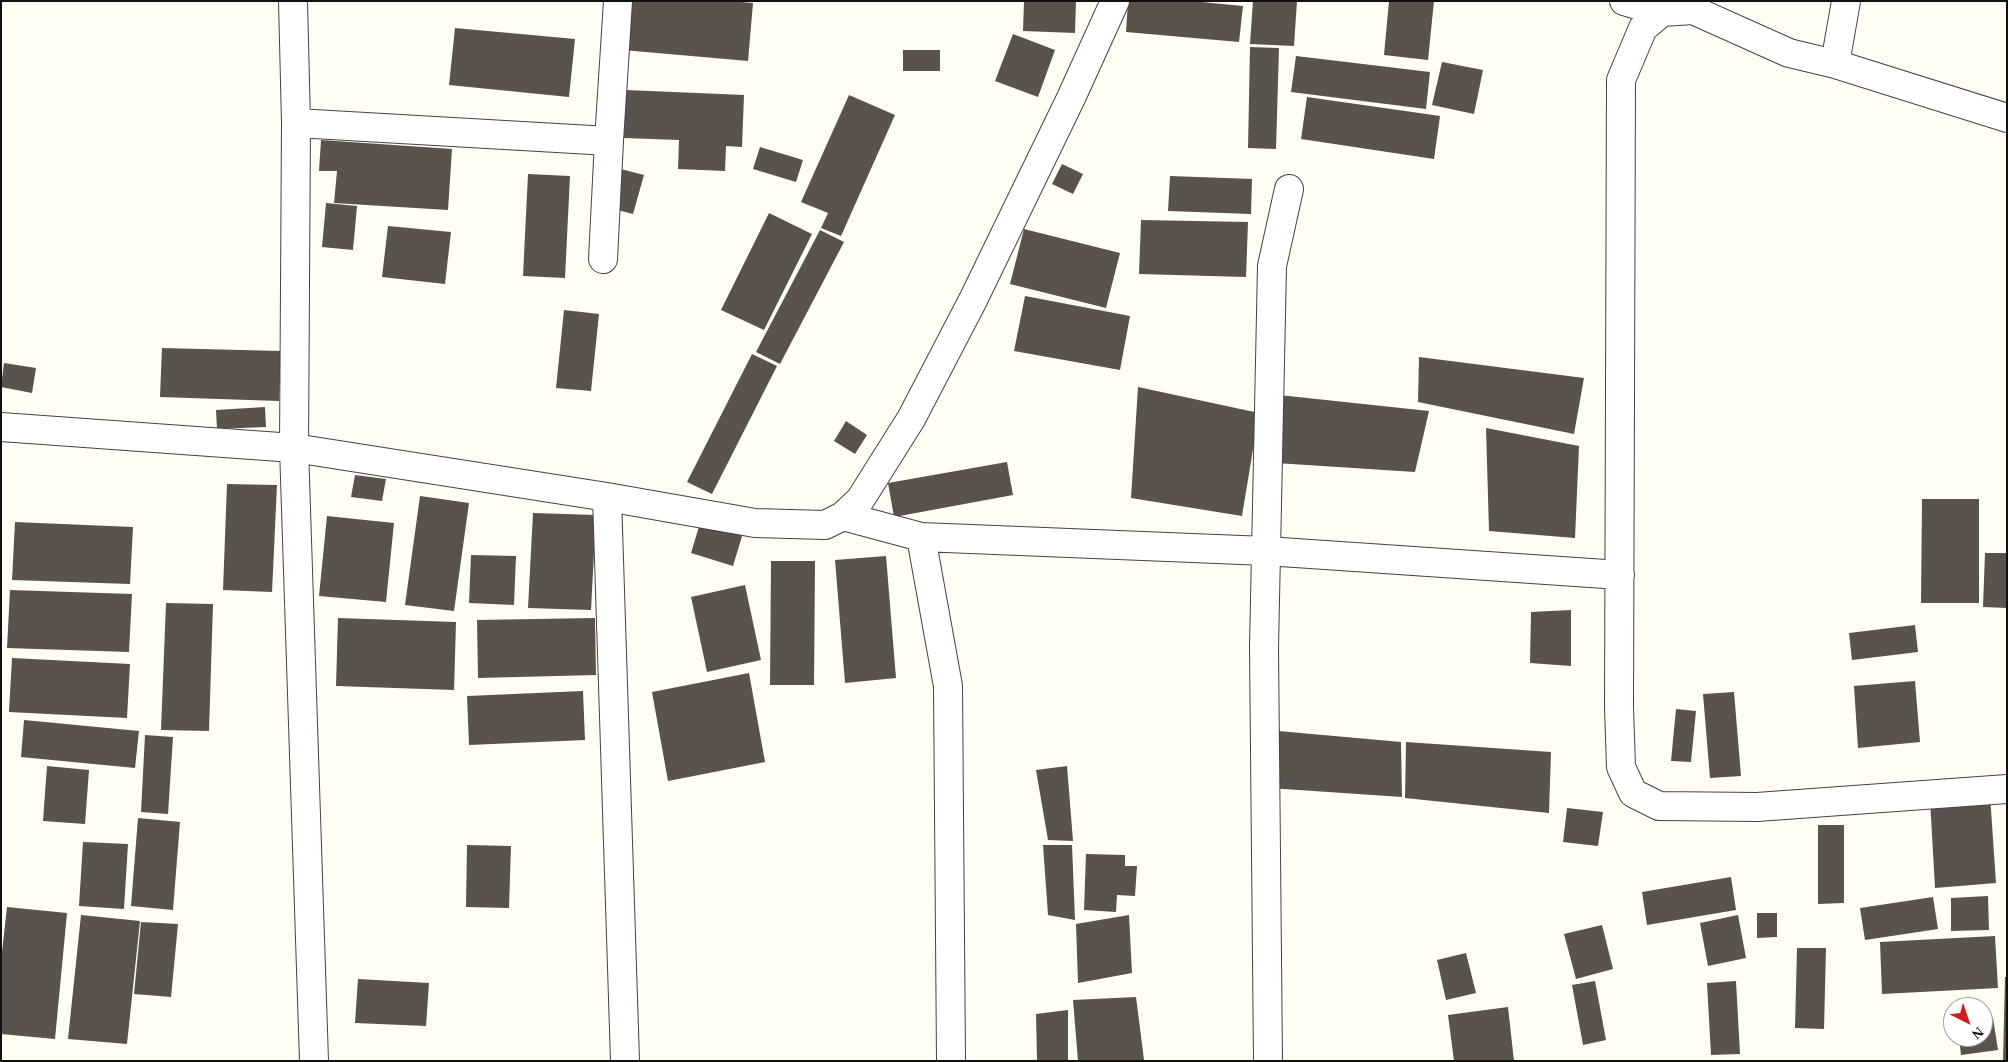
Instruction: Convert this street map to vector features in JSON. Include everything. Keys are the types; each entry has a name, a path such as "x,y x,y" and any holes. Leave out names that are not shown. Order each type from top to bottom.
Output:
{"street":[{"path":"293,1 296,124 294,448 314,1061"},
{"path":"603,259 608,141 618,1"},
{"path":"1,426 294,448 608,497 755,523 826,524 843,516 860,500 911,419 973,300 1071,98 1115,1"},
{"path":"1624,1 1662,12 1694,10 1789,53 1836,64 2007,118"},
{"path":"1836,64 1846,1"},
{"path":"1662,12 1643,28 1621,80 1619,707 1621,767 1633,793 1659,806 1757,807 2007,789"},
{"path":"296,124 608,141"},
{"path":"1268,1061 1264,782 1266,552 1272,266 1289,189"},
{"path":"608,497 625,1061"},
{"path":"843,516 921,537 1266,552 1620,575"},
{"path":"921,537 948,686 951,1061"}],"building":[{"path":"628,1 730,1 753,3 748,61 623,50"},
{"path":"1024,1 1076,1 1075,33 1023,31"},
{"path":"1128,1 1191,1 1243,6 1239,42 1126,32"},
{"path":"1253,1 1297,1 1294,46 1250,44"},
{"path":"1389,1 1434,1 1428,60 1384,55"},
{"path":"455,28 575,39 569,97 449,85"},
{"path":"1013,34 1055,50 1038,97 995,81"},
{"path":"1250,47 1279,48 1276,149 1248,148"},
{"path":"903,50 940,50 940,71 903,71"},
{"path":"1296,56 1430,72 1426,109 1291,92"},
{"path":"1442,62 1483,70 1474,114 1432,105"},
{"path":"626,90 744,95 742,147 726,146 725,171 678,169 679,140 624,138"},
{"path":"849,95 895,115 841,236 821,228 828,213 801,202"},
{"path":"1307,97 1440,116 1434,159 1301,139"},
{"path":"321,140 452,149 448,210 334,203 337,171 319,171"},
{"path":"760,147 803,160 796,182 753,169"},
{"path":"1062,164 1083,174 1073,194 1052,184"},
{"path":"617,168 644,175 633,214 606,207"},
{"path":"528,174 570,176 565,278 523,276"},
{"path":"1170,176 1252,179 1251,214 1168,211"},
{"path":"326,203 357,206 353,250 322,247"},
{"path":"769,213 812,234 764,330 721,310"},
{"path":"1141,220 1248,222 1246,277 1139,274"},
{"path":"388,226 451,232 445,284 382,277"},
{"path":"1024,229 1120,253 1106,308 1010,284"},
{"path":"820,230 844,242 780,364 756,352"},
{"path":"1025,296 1130,316 1120,370 1014,351"},
{"path":"564,310 599,314 591,391 556,388"},
{"path":"162,348 281,351 279,401 160,397"},
{"path":"752,354 777,366 712,494 687,482"},
{"path":"1419,357 1584,378 1574,434 1418,402"},
{"path":"4,363 36,368 32,393 1,387"},
{"path":"1138,387 1259,413 1242,516 1131,498"},
{"path":"1279,395 1429,411 1415,472 1276,463"},
{"path":"265,407 266,427 217,429 216,410"},
{"path":"846,421 867,435 855,454 834,441"},
{"path":"1486,428 1579,446 1575,538 1489,531"},
{"path":"1007,462 1013,495 894,517 888,483"},
{"path":"355,475 386,479 382,501 351,497"},
{"path":"227,484 277,485 272,592 223,590"},
{"path":"420,496 469,503 454,611 405,605"},
{"path":"1922,499 1979,499 1979,603 1921,603"},
{"path":"533,513 596,515 591,610 528,608"},
{"path":"327,516 394,523 386,602 319,596"},
{"path":"701,520 743,533 733,566 691,553"},
{"path":"15,522 133,527 130,584 12,580"},
{"path":"1985,553 2007,553 2007,608 1983,607"},
{"path":"471,555 516,556 514,605 469,603"},
{"path":"886,556 896,678 845,683 835,560"},
{"path":"771,561 815,561 814,685 770,685"},
{"path":"745,585 761,660 707,672 691,597"},
{"path":"10,590 132,594 129,652 7,648"},
{"path":"166,603 213,604 209,731 161,730"},
{"path":"1571,610 1571,666 1530,663 1531,612"},
{"path":"338,618 456,622 454,690 336,686"},
{"path":"595,618 596,675 478,678 477,620"},
{"path":"1915,625 1918,652 1852,660 1849,633"},
{"path":"12,658 130,664 127,718 9,712"},
{"path":"749,673 765,762 668,781 652,692"},
{"path":"1915,681 1920,742 1858,748 1854,686"},
{"path":"583,691 585,740 469,745 467,696"},
{"path":"1734,692 1741,776 1710,778 1703,694"},
{"path":"1676,709 1696,711 1691,762 1671,761"},
{"path":"24,720 139,731 135,768 21,757"},
{"path":"1267,730 1401,742 1402,797 1269,788"},
{"path":"145,735 173,737 168,814 141,812"},
{"path":"1406,742 1551,752 1549,813 1405,798"},
{"path":"47,766 89,770 85,824 43,821"},
{"path":"1067,766 1073,841 1048,840 1036,770"},
{"path":"1990,795 1996,883 1935,888 1930,799"},
{"path":"1567,808 1603,812 1598,846 1563,842"},
{"path":"138,818 180,822 173,910 131,906"},
{"path":"1818,825 1844,825 1844,903 1818,904"},
{"path":"83,842 128,844 124,909 79,906"},
{"path":"467,845 511,846 509,908 466,907"},
{"path":"1043,845 1072,845 1075,920 1048,915"},
{"path":"1086,854 1125,855 1125,866 1137,866 1135,896 1117,895 1116,912 1084,910"},
{"path":"1731,877 1736,910 1647,925 1642,892"},
{"path":"1988,896 1989,930 1951,931 1951,898"},
{"path":"1933,897 1938,929 1865,940 1860,908"},
{"path":"7,907 67,913 55,1039 1,1034 1,961"},
{"path":"1757,913 1777,913 1777,937 1757,938"},
{"path":"81,915 140,921 127,1044 68,1039"},
{"path":"1129,915 1132,973 1078,983 1076,924"},
{"path":"1738,915 1746,958 1708,966 1700,923"},
{"path":"141,922 178,924 171,997 134,994"},
{"path":"1602,925 1613,969 1576,979 1564,934"},
{"path":"1995,936 1998,988 1882,994 1880,942"},
{"path":"1797,948 1826,948 1824,1029 1795,1028"},
{"path":"1466,953 1476,993 1446,1000 1437,960"},
{"path":"2005,977 2007,977 2007,1061 2003,1061"},
{"path":"358,979 429,983 426,1026 355,1023"},
{"path":"1595,981 1606,1040 1583,1045 1572,985"},
{"path":"1736,981 1740,1054 1711,1055 1707,983"},
{"path":"1136,997 1144,1060 1078,1061 1073,1000"},
{"path":"1508,1007 1514,1061 1454,1061 1448,1015"},
{"path":"1068,1010 1068,1061 1037,1061 1036,1014"},
{"path":"1993,1018 1998,1050 1961,1055 1960,1047 1993,1047"}]}
